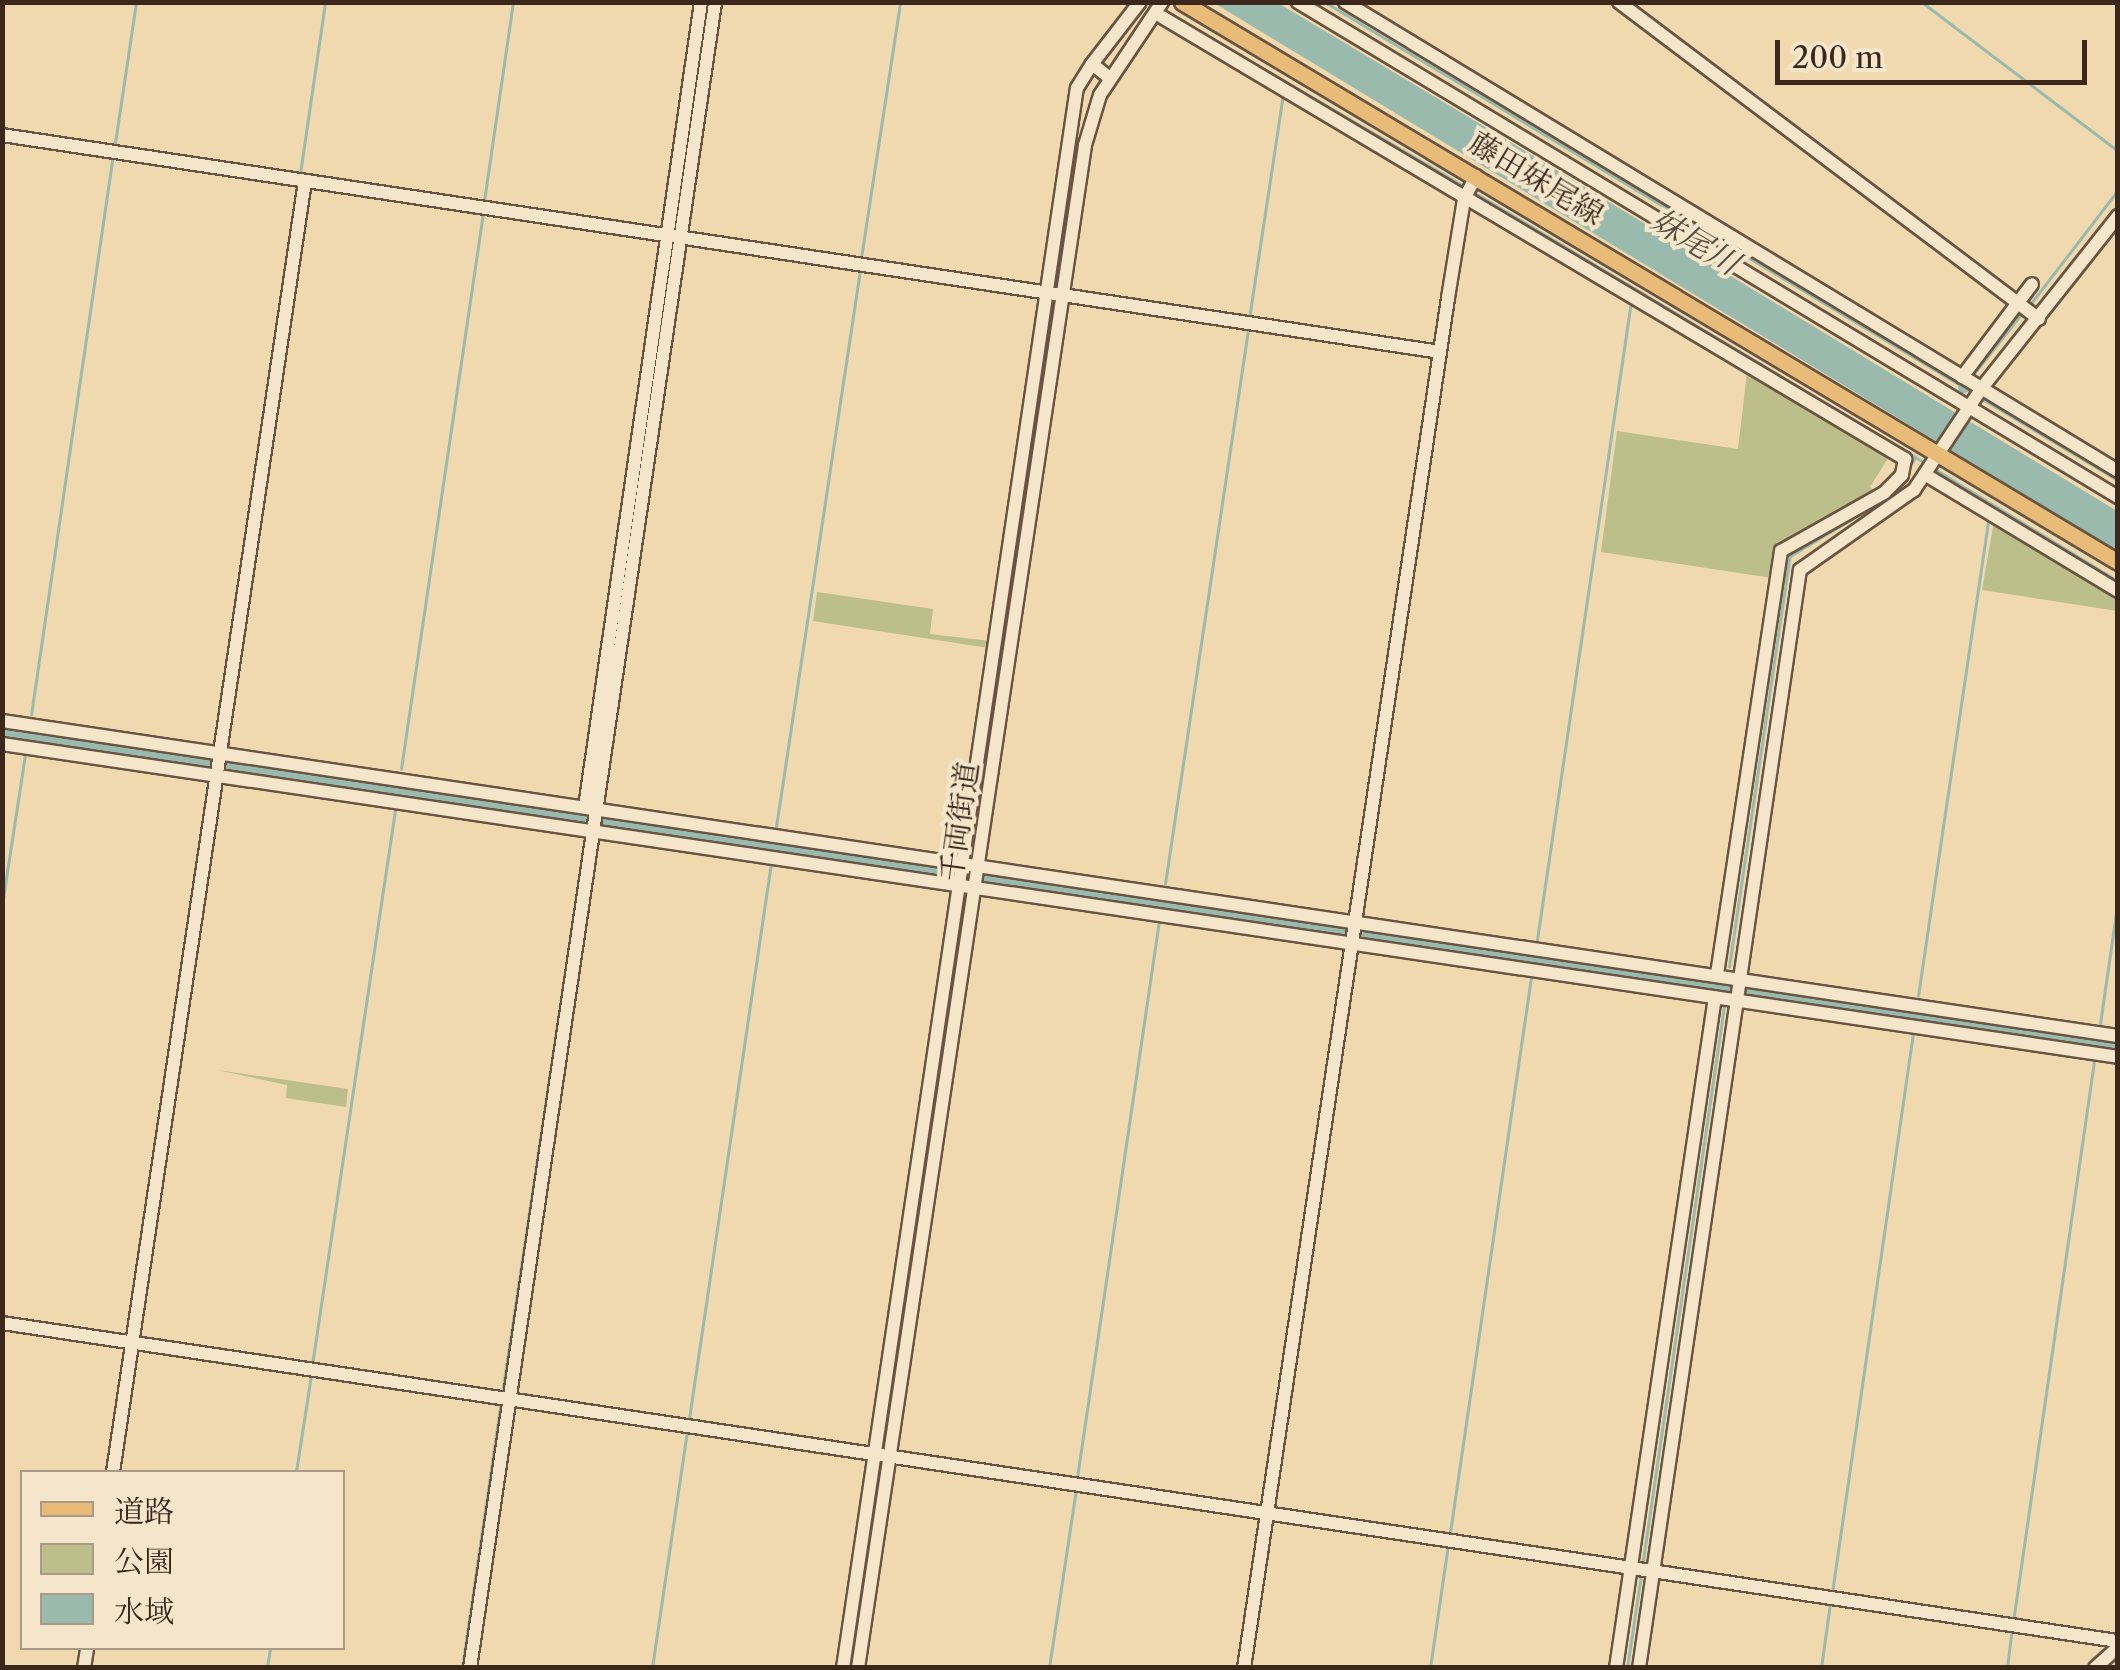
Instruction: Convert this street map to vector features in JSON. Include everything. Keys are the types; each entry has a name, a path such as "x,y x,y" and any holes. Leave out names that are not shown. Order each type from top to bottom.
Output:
{"main road":[{"name":"藤田妹尾線","path":"1182,2 1469,187 1934,463 2118,562"}],"street":[{"path":"470,1668 504,1398 592,821 674,233 701,2"},
{"path":"674,233 716,2"},
{"path":"1298,2 1415,58 1962,377 1975,399 2118,471"},
{"path":"1344,2 1415,58 1975,399 2118,497"},
{"path":"1619,2 2024,310"},
{"path":"843,1668 881,1453 962,860 1054,291 1076,88 1099,69 1142,6"},
{"path":"1162,10 1469,187 1633,298 1905,460 1896,482 1872,509 1780,551 1770,690 1731,993 1642,1568 1616,1668"},
{"name":"千両街道","path":"858,1668 881,1453 980,864 1054,291 1099,69 1162,10"},
{"path":"2,135 674,233 1440,352"},
{"path":"113,1470 128,1341 305,180"},
{"path":"1244,1668 1440,352 1469,187"},
{"path":"1962,377 2118,216"},
{"path":"1639,1668 1642,1568 1731,993 1718,975 1770,690 1800,570 1810,558 1934,463 2024,310 2032,284"},
{"path":"1934,463 1990,514 2118,591"},
{"path":"2,721 34,738 216,769 769,847 959,884 1166,904 1731,993 2107,1040"},
{"path":"2,744 34,738 216,769 769,847 962,860 1166,904 1541,964 1718,975"},
{"path":"1731,993 1921,1018 2118,1057"},
{"path":"2,1323 1642,1568 2118,1644"},
{"path":"2094,1668 2118,1644"}],"green space":[{"path":"1747,372 1892,452 1870,487 1878,493 1780,547 1772,578 1601,552 1617,431 1738,449"},
{"path":"1994,521 2117,595 2117,611 1982,590"},
{"path":"817,592 933,609 930,634 990,641 989,648 813,621"},
{"path":"217,1070 348,1089 346,1107 286,1098 287,1085"}],"water":[{"name":"妹尾川","path":"1214,3 1278,3 1535,157 2117,511 2117,551"}],"waterway":[{"path":"115,143 136,2"},
{"path":"300,174 325,2"},
{"path":"484,201 513,2"},
{"path":"861,258 900,2"},
{"path":"1109,53 1147,2"},
{"path":"1325,2 1970,391"},
{"path":"1922,2 2118,151"},
{"path":"1162,9 1465,187"},
{"path":"1249,319 1283,95"},
{"path":"31,715 112,161"},
{"path":"2029,306 2118,190"},
{"path":"1472,191 1924,462"},
{"path":"401,769 483,213"},
{"path":"776,827 860,270"},
{"path":"1537,940 1631,301"},
{"path":"1972,376 2023,312"},
{"path":"1165,884 1248,330"},
{"path":"1981,398 2118,480"},
{"path":"1893,492 1915,458"},
{"path":"1935,469 2118,581"},
{"path":"1729,967 1790,556 1870,508"},
{"path":"1918,996 1989,516"},
{"path":"2,735 944,872"},
{"path":"2,905 25,754"},
{"path":"312,1365 395,810"},
{"path":"502,1394 585,838"},
{"path":"689,1419 771,863"},
{"path":"992,879 2118,1049"},
{"path":"2100,1024 2118,899"},
{"path":"1077,1478 1159,921"},
{"path":"1450,1533 1531,977"},
{"path":"1642,1567 1724,1006"},
{"path":"1832,1593 1913,1033"},
{"path":"2013,1622 2094,1061"},
{"path":"296,1470 311,1375"},
{"path":"462,1668 501,1402"},
{"path":"652,1668 687,1430"},
{"path":"1049,1668 1076,1489"},
{"path":"1430,1668 1448,1545"},
{"path":"1627,1668 1641,1575"},
{"path":"1821,1668 1830,1603"},
{"path":"2007,1668 2012,1630"},
{"path":"267,1668 270,1650"}]}
